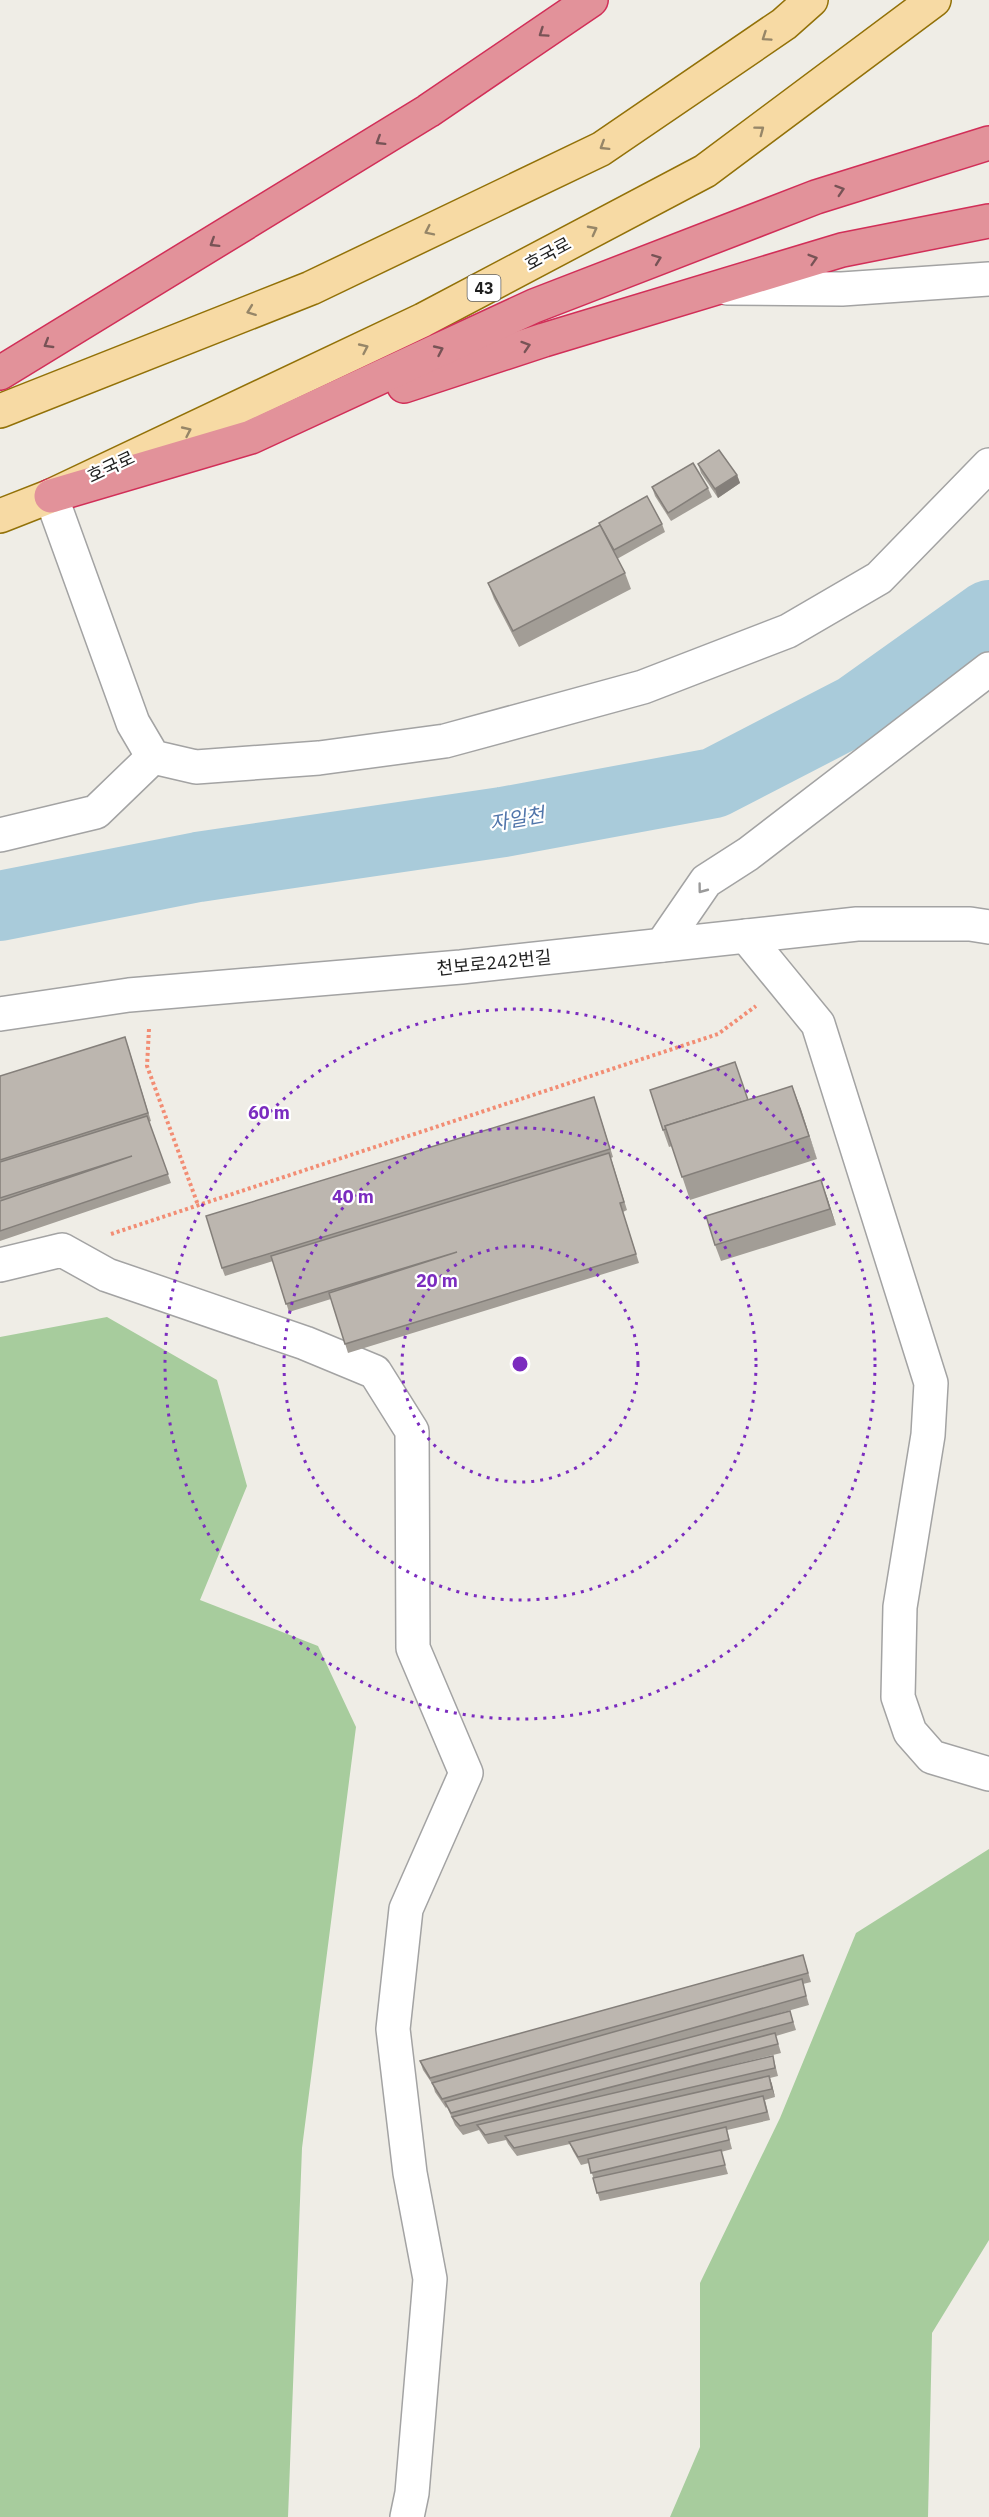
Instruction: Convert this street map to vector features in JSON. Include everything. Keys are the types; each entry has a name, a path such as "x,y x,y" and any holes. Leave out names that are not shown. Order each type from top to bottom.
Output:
{"highway":[{"path":"0,373 428,111 591,0"},
{"path":"251,437 534,306 816,197 989,143"},
{"path":"51,496 251,437 544,340 842,250 989,221"}],"main road":[{"path":"0,411 311,288 601,149 784,24 811,0"},
{"name":"호국로","path":"0,516 51,496 423,320 705,171 933,0"}],"street":[{"path":"714,288 842,289 989,279"},
{"path":"51,496 133,723 153,757 196,767 319,758 434,742 643,687 788,631 879,578 989,465"},
{"path":"662,945 706,881 748,854 989,669"},
{"path":"0,835 96,812 153,757"},
{"name":"천보로242번길","path":"0,1014 151,993 461,966 872,923 970,924 989,927"},
{"path":"746,936 818,1024 931,1383 925,1457 900,1607 898,1697 910,1732 932,1757 989,1774"},
{"path":"0,1265 62,1250 107,1275 305,1343 375,1372 412,1431 413,1648 466,1773 406,1909 393,2029 410,2173 430,2279 412,2493 407,2517"}],"path":[{"path":"62,1250 718,1034 786,985"},
{"path":"151,993 147,1066 198,1205"}],"green space":[{"path":"107,1317 217,1380 247,1486 200,1600 318,1646 356,1727 302,2148 288,2517 0,2517 0,1337"},
{"path":"989,1849 989,2240 932,2333 928,2517 670,2517 700,2447 700,2283 780,2118 856,1933"}],"building":[{"path":"719,450 737,475 715,489 698,464"},
{"path":"693,463 708,488 668,513 652,487"},
{"path":"647,496 662,524 614,550 599,523"},
{"path":"600,525 625,573 513,631 488,583"},
{"path":"125,1037 148,1113 0,1160 0,1076"},
{"path":"735,1062 748,1100 665,1126 666,1129 663,1130 650,1090"},
{"path":"792,1086 809,1136 682,1177 665,1126"},
{"path":"594,1097 610,1149 222,1268 206,1216"},
{"path":"147,1116 168,1174 0,1231 0,1201 132,1156 0,1198 0,1162"},
{"path":"609,1153 624,1202 620,1203 636,1254 345,1344 329,1293 457,1252 286,1304 271,1256"},
{"path":"821,1180 830,1209 715,1245 706,1216"},
{"path":"803,1955 808,1973 430,2078 420,2061"},
{"path":"802,1979 806,1996 442,2099 432,2083"},
{"path":"790,2011 793,2022 451,2113 445,2102"},
{"path":"775,2033 778,2044 460,2126 452,2117"},
{"path":"773,2056 775,2068 485,2135 477,2125"},
{"path":"769,2076 772,2089 514,2148 505,2136"},
{"path":"763,2096 767,2112 578,2157 569,2142"},
{"path":"726,2127 729,2140 591,2173 588,2159"},
{"path":"721,2150 725,2165 597,2193 593,2178"}],"waterway":[{"name":"자일천","path":"0,906 198,867 503,822 714,783 857,709 989,615"}]}
